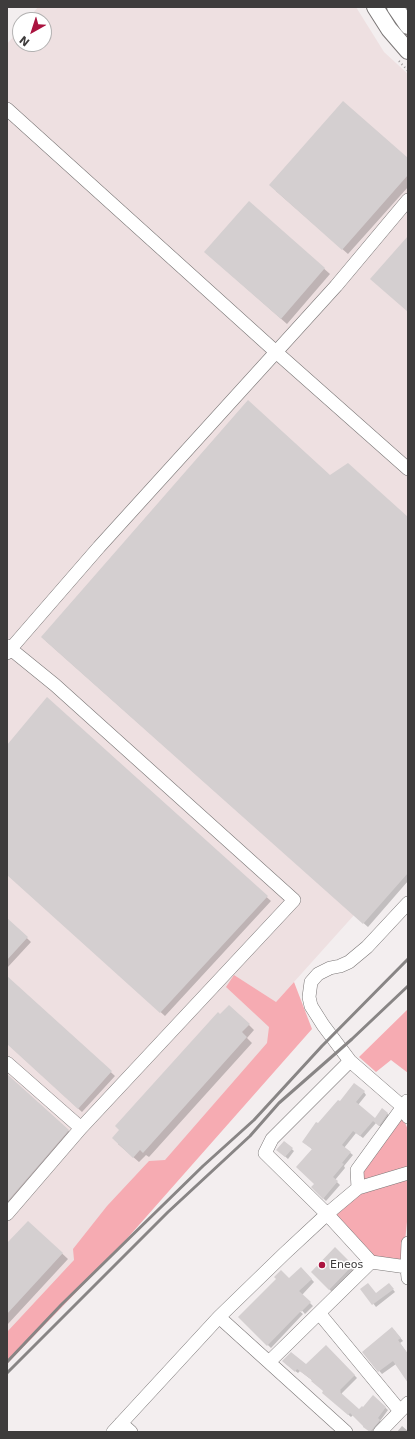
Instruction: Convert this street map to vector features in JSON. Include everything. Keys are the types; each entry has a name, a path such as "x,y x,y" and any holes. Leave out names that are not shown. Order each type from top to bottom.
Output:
{"main road":[{"path":"375,7 389,29 408,51"},
{"path":"394,7 408,26"}],"street":[{"path":"7,109 276,352 408,468"},
{"path":"7,1214 81,1128 294,900 55,685 8,650 99,547 336,286 408,200"},
{"path":"358,1188 357,1170 406,1108 350,1061 323,1025 311,1006 309,997 311,982 318,974 330,968 349,962 367,947 408,903"},
{"path":"350,1061 272,1139 265,1153 327,1214 371,1262 407,1272 408,1243"},
{"path":"7,1063 81,1128"},
{"path":"122,1429 219,1317 327,1214 358,1188 408,1173"},
{"path":"270,1361 371,1262"},
{"path":"319,1313 404,1407 380,1432"},
{"path":"219,1317 270,1361 346,1432"}],"shaded area":[{"path":"38,7 356,7 384,52 408,74 408,855 276,1002 304,1035 7,1339 7,44 12,38 12,52 52,52 52,12 34,12"},
{"path":"234,975 276,1002 294,982 312,1029 116,1251 7,1364 7,1332 74,1260 73,1249 107,1206 149,1161 165,1160 267,1043 269,1027 226,987"},
{"path":"408,1009 408,1073 391,1060 376,1072 359,1057"},
{"path":"402,1115 408,1130 408,1212 403,1261 374,1257 332,1214"}],"building":[{"path":"343,101 408,158 408,175 342,250 269,185"},
{"path":"249,201 325,268 281,319 204,252"},
{"path":"408,236 408,312 370,279"},
{"path":"248,400 330,475 348,463 408,517 408,873 363,924 41,637"},
{"path":"47,697 268,896 160,1013 7,875 7,745"},
{"path":"7,918 28,937 7,960"},
{"path":"7,976 112,1071 78,1109 7,1044"},
{"path":"229,1005 250,1024 242,1032 247,1037 143,1153 140,1150 133,1158 112,1138 119,1130 115,1126 218,1012 220,1014"},
{"path":"7,1074 69,1130 7,1202"},
{"path":"354,1083 365,1091 356,1102 375,1118 382,1108 388,1113 379,1126 373,1121 360,1136 353,1131 342,1145 351,1152 342,1163 344,1164 333,1177 338,1181 323,1199 311,1187 314,1184 296,1167 312,1149 302,1142 316,1122 318,1123 338,1100 340,1101"},
{"path":"284,1141 293,1148 285,1157 276,1150"},
{"path":"28,1221 63,1253 7,1314 7,1243"},
{"path":"335,1247 353,1265 329,1290 311,1272"},
{"path":"301,1267 312,1279 299,1291 311,1302 267,1346 238,1317 276,1279 274,1277 281,1270 289,1278"},
{"path":"368,1283 376,1293 389,1283 394,1289 372,1305 360,1289"},
{"path":"392,1327 401,1338 398,1340 408,1354 408,1383 393,1361 378,1372 362,1352"},
{"path":"326,1345 355,1375 340,1390 340,1392 359,1409 362,1406 363,1407 373,1395 386,1407 378,1418 380,1420 370,1432 350,1413 348,1415 322,1393 323,1391 311,1381 312,1380 297,1369 295,1372 282,1361 291,1352 306,1364"}],"railway":[{"path":"7,1362 61,1305 160,1208 203,1166 254,1120 322,1046 408,959"},
{"path":"7,1373 168,1212 250,1136 279,1103 352,1039 408,986"}],"place":[{"name":"Eneos","path":"322,1265"}]}
